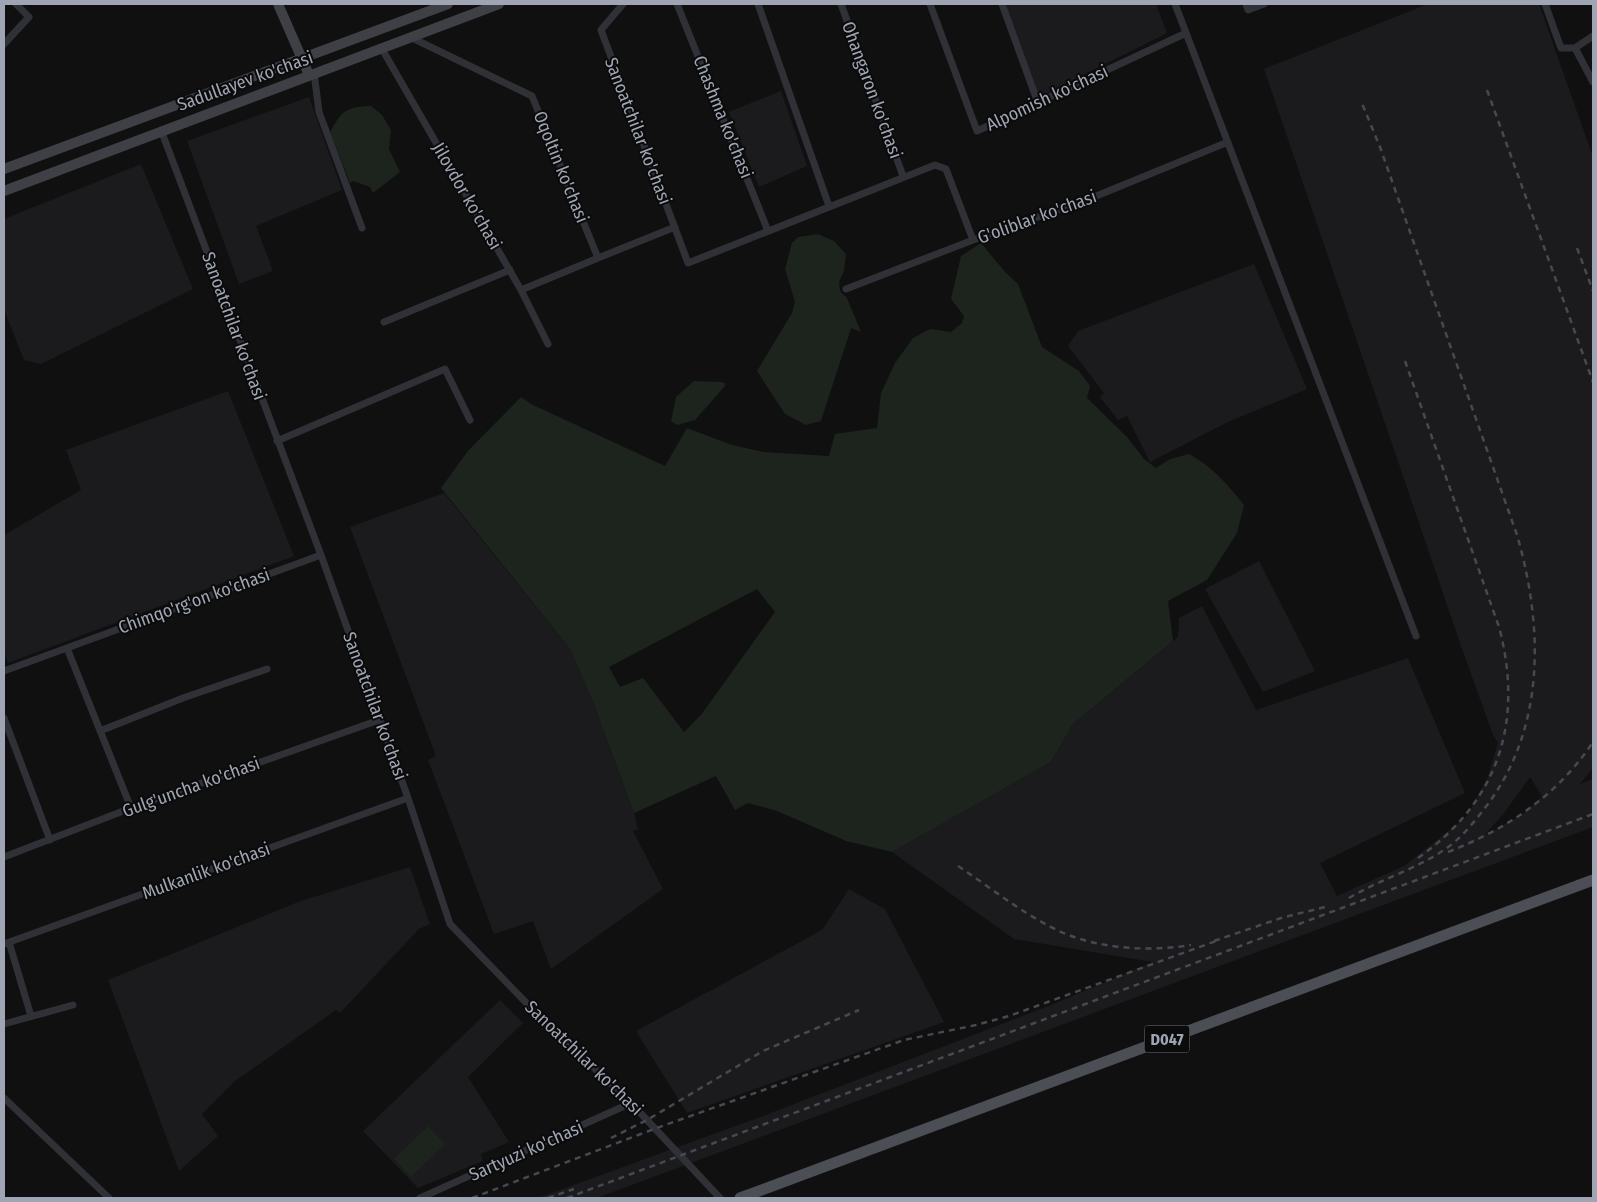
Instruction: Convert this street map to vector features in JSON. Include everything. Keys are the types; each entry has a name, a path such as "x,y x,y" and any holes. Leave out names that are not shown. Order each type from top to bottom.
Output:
{"main road":[{"path":"278,4 301,58 311,74"},
{"name":"Sadullayev ko'chasi","path":"4,169 448,4"},
{"name":"Sadullayev ko'chasi","path":"4,191 161,130 499,4"},
{"name":"D047","path":"740,1198 1593,880"}],"street":[{"path":"4,44 29,17 16,4"},
{"name":"Sanoatchilar ko'chasi","path":"623,4 601,30 688,263 768,231"},
{"name":"Chashma ko'chasi","path":"677,4 768,231"},
{"path":"758,4 829,206"},
{"name":"Ohangaron ko'chasi","path":"841,4 903,176"},
{"name":"Alpomish ko'chasi","path":"930,4 977,131 1186,33"},
{"path":"1002,4 1038,103"},
{"path":"1175,4 1416,636"},
{"path":"1246,4 1248,10 1264,4"},
{"path":"1545,4 1561,48 1575,48 1593,36"},
{"name":"Oqoltin ko'chasi","path":"410,37 532,96 598,258"},
{"path":"1575,48 1593,82"},
{"name":"Jilovdor ko'chasi","path":"382,49 510,270 548,344"},
{"path":"311,74 319,112 362,228"},
{"name":"Sanoatchilar ko'chasi","path":"161,130 321,555 408,798 450,924 541,1018 631,1103 720,1198"},
{"name":"G'oliblar ko'chasi","path":"846,289 972,240 1089,199 1228,142"},
{"path":"768,231 936,164 946,169 972,240"},
{"path":"521,290 674,227"},
{"path":"384,322 510,270"},
{"path":"277,441 445,369 470,420"},
{"name":"Chimqo'rg'on ko'chasi","path":"4,671 321,555"},
{"path":"67,648 131,808"},
{"path":"100,731 183,698 267,669"},
{"path":"4,718 50,840"},
{"name":"Gulg'uncha ko'chasi","path":"4,857 131,808 379,720"},
{"name":"Mulkanlik ko'chasi","path":"7,943 408,798"},
{"path":"7,943 31,1016"},
{"path":"4,1024 73,1005"},
{"path":"4,1098 109,1198"},
{"name":"Sartyuzi ko'chasi","path":"420,1198 631,1103"}],"shaded area":[{"path":"1005,4 1156,4 1167,33 1039,97"},
{"path":"1428,4 1539,4 1593,157 1593,768 1580,784 1593,779 1593,827 597,1198 538,1198 763,1116 1051,1005 1153,962 1014,939 892,852 1051,762 1073,724 1178,637 1179,618 1202,606 1256,710 1408,658 1465,793 1320,863 1337,896 1404,866 1466,817 1487,779 1498,743 1493,735 1461,646 1264,69","holes":["1530,777 1542,796 1523,814 1485,835 1505,812"]},
{"path":"781,91 807,166 759,187 729,112"},
{"path":"309,97 342,190 256,226 273,271 239,284 187,141"},
{"path":"371,106 382,115 391,130 389,149 400,172 373,193 370,187 353,181 350,183 330,132 345,111"},
{"path":"141,164 193,289 41,364 24,360 4,310 4,219"},
{"path":"818,234 834,241 846,254 844,271 839,282 840,291 847,298 861,332 851,328 821,421 806,425 785,414 757,371 792,313 795,302 785,269 792,243 798,237"},
{"path":"981,243 1006,273 1018,284 1042,347 1079,371 1090,386 1087,398 1127,437 1144,459 1156,468 1170,459 1189,454 1205,464 1232,490 1244,505 1237,533 1207,580 1168,601 1173,641 1073,724 1051,762 892,852 846,841 777,811 748,803 735,810 716,776 634,813 593,702 570,649 441,488 467,452 521,397 531,404 665,466 687,428 732,445 764,452 829,456 835,434 877,428 881,393 895,363 913,338 930,329 951,332 962,323 964,316 951,299 961,256","holes":["757,589 775,612 701,715 684,732 643,678 620,687 609,667"]},
{"path":"1254,264 1307,389 1228,422 1150,462 1127,416 1118,420 1100,397 1104,393 1068,346 1078,331"},
{"path":"694,381 721,382 725,383 725,386 695,420 677,425 671,421 676,397"},
{"path":"228,391 294,556 8,663 4,653 4,535 81,490 66,450"},
{"path":"444,493 570,649 593,702 634,813 638,829 633,831 663,889 551,969 533,921 494,934 428,760 436,756 350,527"},
{"path":"1259,561 1315,671 1263,692 1205,589"},
{"path":"410,867 430,924 419,929 340,1013 336,1010 235,1081 202,1114 218,1136 179,1171 108,980 298,902"},
{"path":"849,889 885,909 944,1022 687,1113 636,1031 822,930"},
{"path":"500,1000 523,1023 468,1077 509,1142 481,1154 483,1161 418,1188 363,1131"},
{"path":"428,1126 445,1144 411,1177 394,1159"}],"railway":[{"path":"1487,90 1593,382"},
{"path":"1349,898 1422,863 1444,850 1462,835 1488,804 1507,773 1521,741 1530,708 1534,674 1535,639 1526,569 1517,535 1380,147 1361,101"},
{"path":"1577,248 1593,291"},
{"path":"1405,361 1499,627 1506,662 1508,695 1506,726 1498,756 1486,785 1468,811 1446,836 1418,858"},
{"path":"1448,852 1490,833 1529,809 1563,779 1593,742"},
{"path":"567,1198 1593,814"},
{"path":"958,866 1033,917 1074,937 1090,942 1124,947 1158,948 1191,945"},
{"path":"1214,941 1281,918 1325,907"},
{"path":"472,1198 654,1129 904,1040 1009,1016 1219,940"},
{"path":"611,1138 647,1120 763,1051 859,1010"},
{"path":"548,1198 574,1189"}]}
